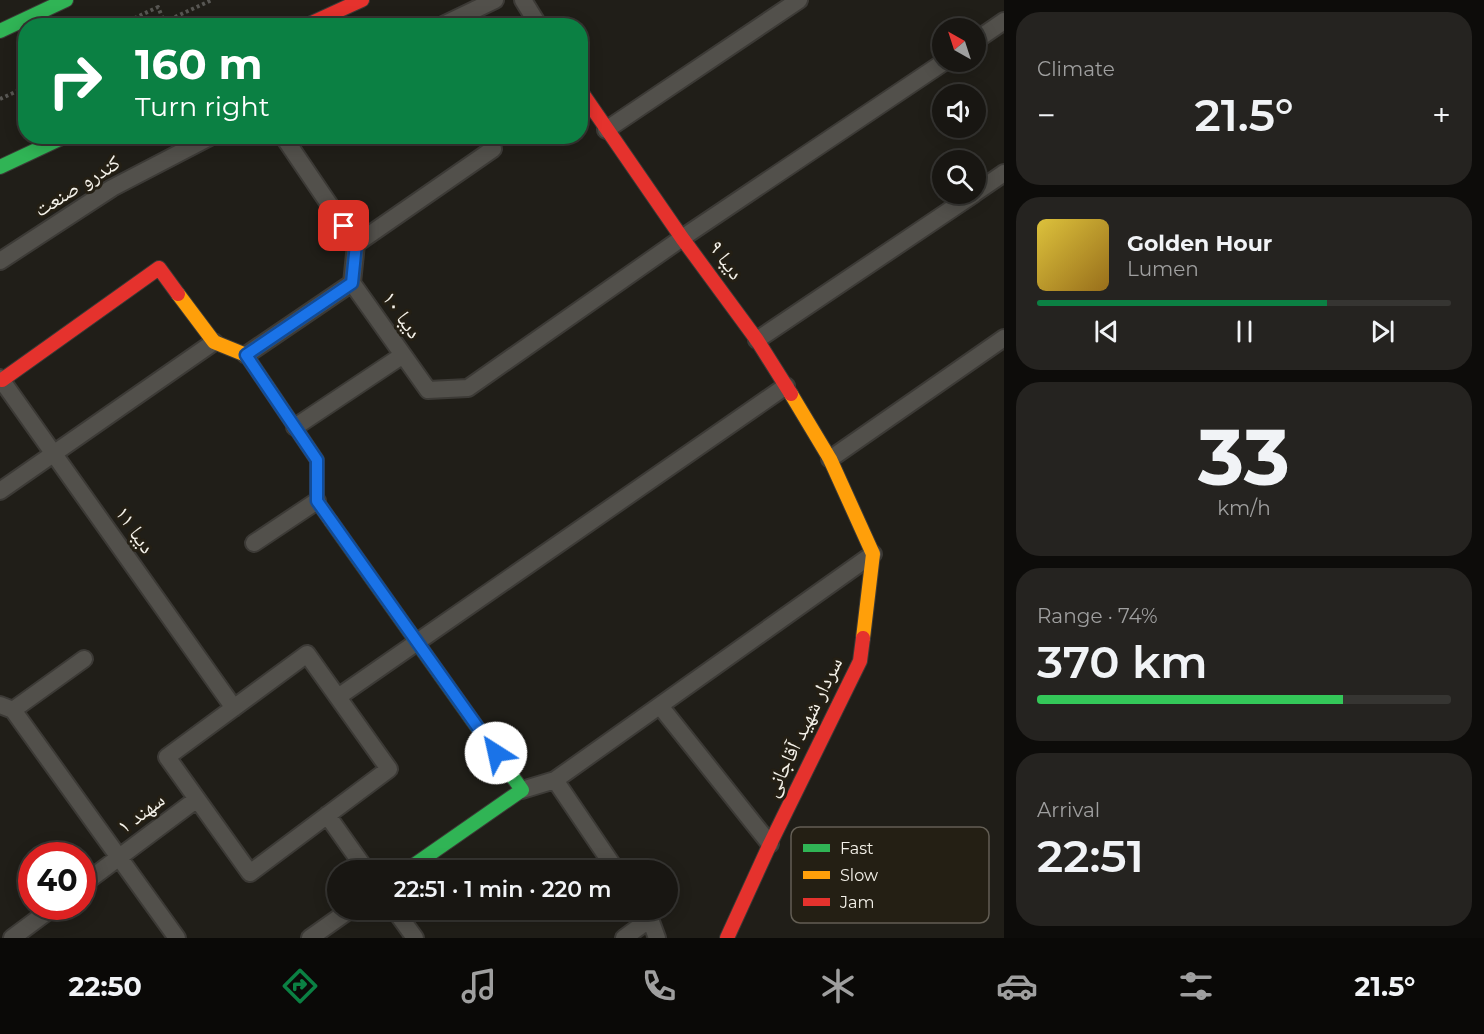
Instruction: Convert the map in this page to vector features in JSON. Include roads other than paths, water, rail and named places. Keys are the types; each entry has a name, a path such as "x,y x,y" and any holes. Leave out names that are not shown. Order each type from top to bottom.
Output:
{"street":[{"path":"28,18 66,0"},
{"path":"331,18 362,0"},
{"path":"458,18 495,0"},
{"path":"523,0 534,18"},
{"path":"606,130 799,0"},
{"path":"986,33 1004,21"},
{"path":"0,31 18,23"},
{"path":"682,238 932,70"},
{"name":"دیبا ۹","path":"588,102 682,238 757,340 830,459"},
{"path":"0,167 49,144"},
{"name":"کندرو صنعت","path":"0,261 112,188 197,144"},
{"path":"288,144 356,244 493,150"},
{"path":"986,185 1004,173"},
{"path":"757,340 958,204"},
{"name":"دیبا ۱۰","path":"356,244 352,283 428,390 468,388 682,238"},
{"path":"1,379 159,268 214,342 246,355 317,460 317,501 522,790"},
{"path":"246,355 352,283"},
{"path":"421,860 522,790 555,780 873,554 830,459 1004,338"},
{"path":"0,490 214,342"},
{"path":"295,427 403,355"},
{"name":"دیبا ۱۱","path":"1,379 234,708"},
{"path":"338,698 786,386"},
{"path":"254,543 317,501"},
{"name":"سردار شهید آقاجانی","path":"727,938 770,844 860,661 873,554"},
{"path":"307,654 338,698 389,769 250,873 167,758 307,654"},
{"path":"84,659 7,708 120,857 177,938"},
{"path":"660,706 770,844"},
{"path":"555,780 609,860"},
{"name":"سهند ۱","path":"96,875 197,799"},
{"path":"327,815 359,860"},
{"path":"12,938 36,920"},
{"path":"310,938 335,920"},
{"path":"402,920 415,938"},
{"path":"624,938 640,920"},
{"path":"649,920 657,938"}]}
